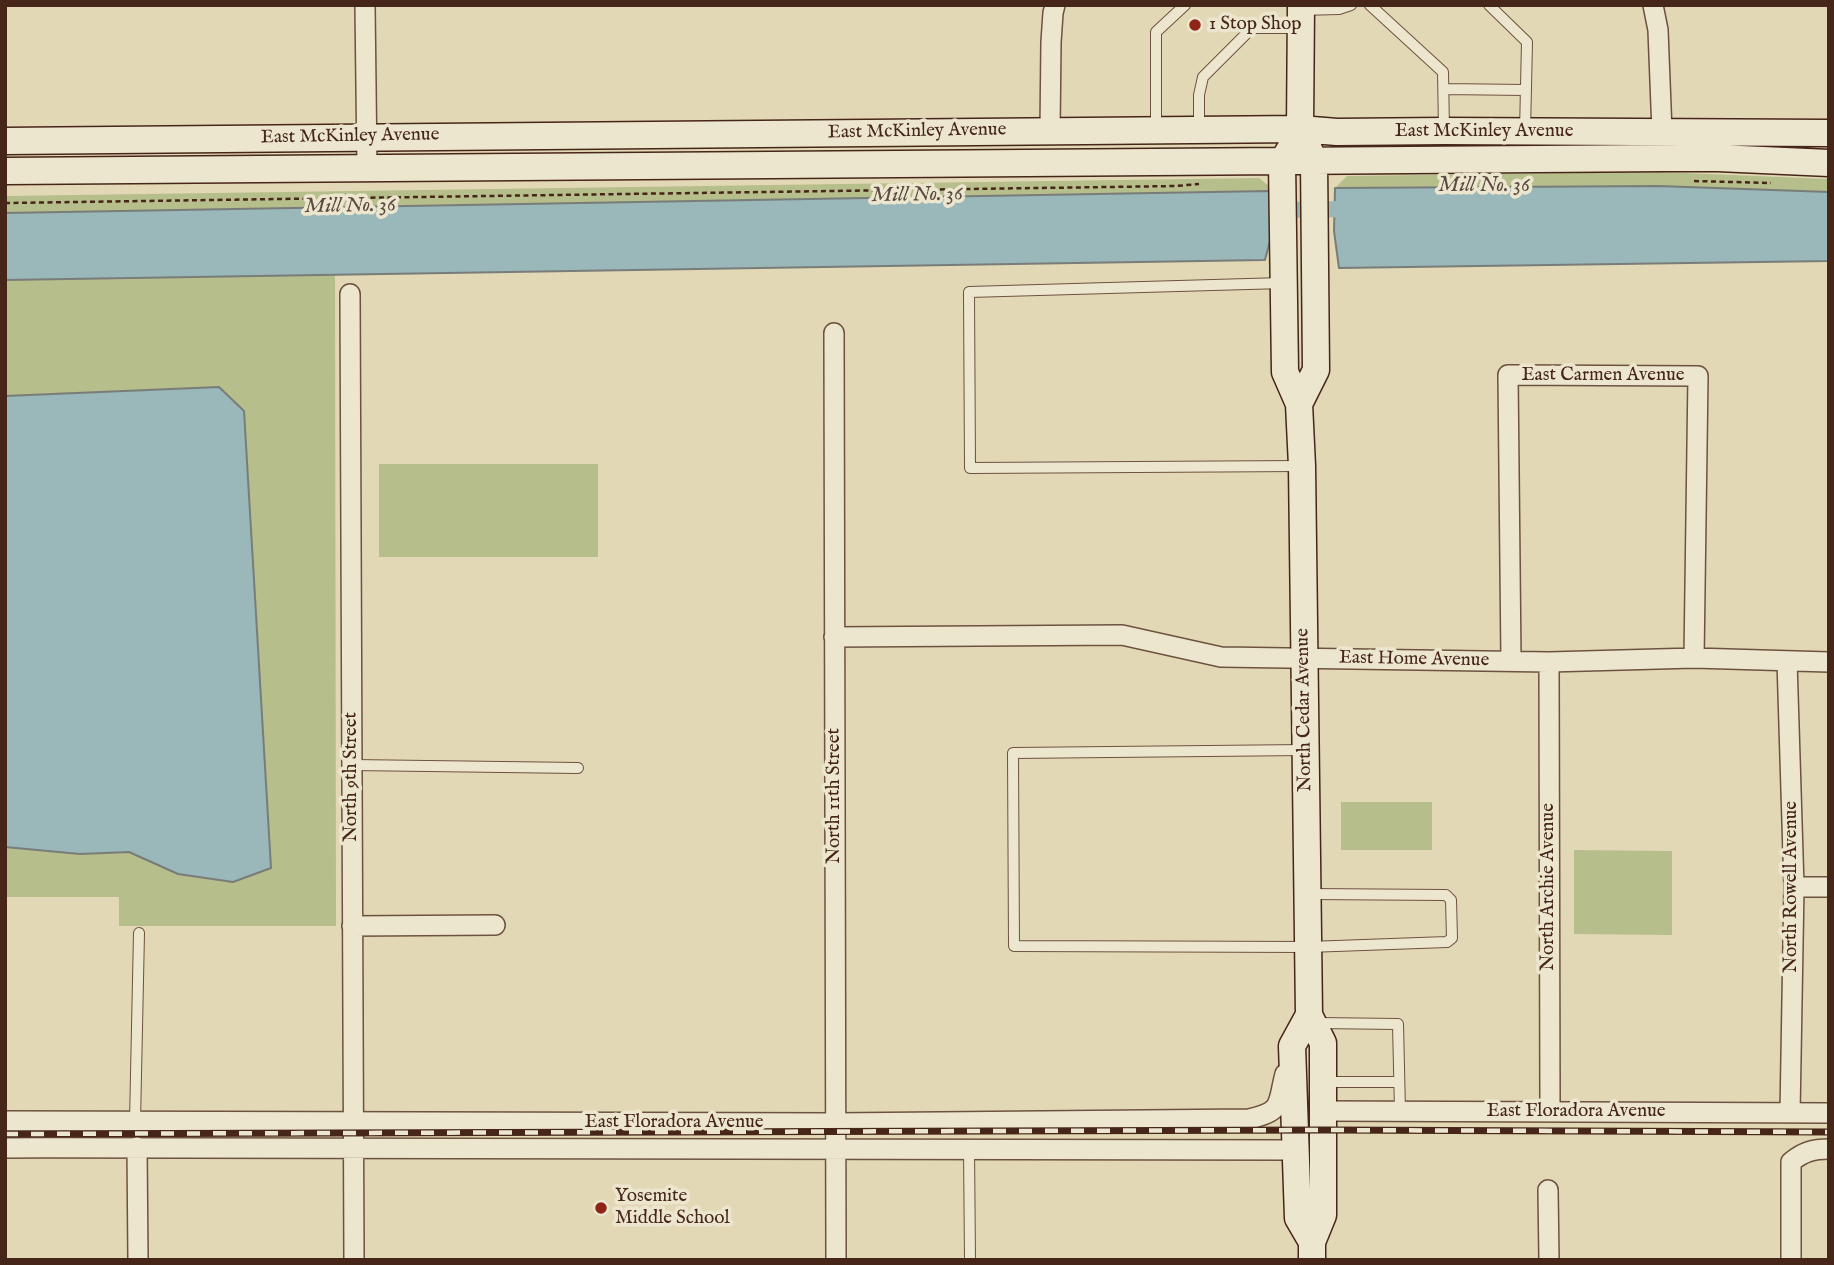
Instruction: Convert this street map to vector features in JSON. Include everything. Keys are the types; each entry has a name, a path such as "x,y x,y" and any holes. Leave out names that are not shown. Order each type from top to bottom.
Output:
{"main road":[{"name":"North Cedar Avenue","path":"1299,404 1316,370 1314,173 1300,129 1301,14"},
{"name":"East McKinley Avenue","path":"5,141 1156,129 1829,133"},
{"name":"North Cedar Avenue","path":"1300,129 1282,174 1283,282 1285,372 1299,404 1302,466 1311,1019 1323,1043 1323,1215 1312,1251"},
{"path":"835,164 895,148 951,147 964,144 972,131"},
{"name":"East McKinley Avenue","path":"5,171 835,164 1282,174 1665,158 1829,163"},
{"name":"North Cedar Avenue","path":"1311,1019 1292,1046 1298,1218 1312,1251"}],"street":[{"path":"365,5 368,168"},
{"path":"1050,130 1051,41 1055,5"},
{"path":"1653,5 1658,30 1661,132"},
{"name":"North 9th Street","path":"350,294 354,1260"},
{"name":"North 11th Street","path":"834,333 836,1260"},
{"name":"East Carmen Avenue","path":"1511,661 1508,375 1698,376 1694,658"},
{"name":"East Home Avenue","path":"834,637 1122,635 1221,657 1549,662 1694,658 1829,662"},
{"name":"North Rowell Avenue","path":"1787,661 1794,887 1790,1113"},
{"name":"North Archie Avenue","path":"1549,662 1550,1112"},
{"path":"1794,887 1829,887"},
{"path":"352,926 495,925"},
{"name":"East Floradora Avenue","path":"5,1121 836,1123 1249,1118 1265,1115 1275,1109 1281,1100 1281,1087 1292,1046"},
{"name":"East Floradora Avenue","path":"1324,1111 1829,1114"},
{"name":"East Floradora Avenue","path":"5,1148 353,1146 1296,1150"},
{"path":"137,1147 138,1260"},
{"path":"1791,1260 1791,1162 1810,1150 1829,1149"},
{"path":"1548,1190 1549,1260"}],"lane":[{"path":"1156,129 1156,32 1185,5"},
{"path":"1199,129 1199,96 1203,77 1252,28 1301,14 1351,5"},
{"path":"1370,5 1443,72 1444,131"},
{"path":"1489,5 1527,42 1525,132"},
{"path":"1444,89 1526,90"},
{"path":"1283,282 969,292 970,468 1302,466"},
{"path":"1305,750 1013,752 1014,946 1308,947 1447,942 1452,938 1451,900 1446,895 1307,894"},
{"path":"352,765 578,768"},
{"path":"135,1122 139,933"},
{"path":"1311,1019 1398,1024 1400,1111"},
{"path":"1323,1083 1399,1082"},
{"path":"969,1148 970,1260"}],"path":[{"path":"5,203 1176,186 1207,183"}],"green space":[{"path":"1659,172 1829,179 1829,192 1659,186 1335,188 1347,176"},
{"path":"1259,178 1269,186 1269,191 5,213 5,196"},
{"path":"335,274 336,926 119,926 119,897 5,897 5,280"},
{"path":"379,464 598,464 598,557 379,557"},
{"path":"1341,802 1432,802 1432,850 1341,850"},
{"path":"1574,850 1672,851 1672,935 1574,934"}],"water":[{"path":"1659,186 1829,192 1829,261 1339,268 1334,231 1335,188"},
{"path":"1269,191 1272,233 1265,260 5,280 5,213"},
{"path":"219,387 244,411 271,868 233,882 178,874 129,852 80,854 5,847 5,396"}],"waterway":[{"name":"Mill No. 36","path":"1275,210 1354,209"}],"railway":[{"path":"5,1134 1323,1130 1829,1132"}],"place":[{"name":"1 Stop Shop","path":"1195,25"},
{"name":"Yosemite Middle School","path":"601,1208"}]}
